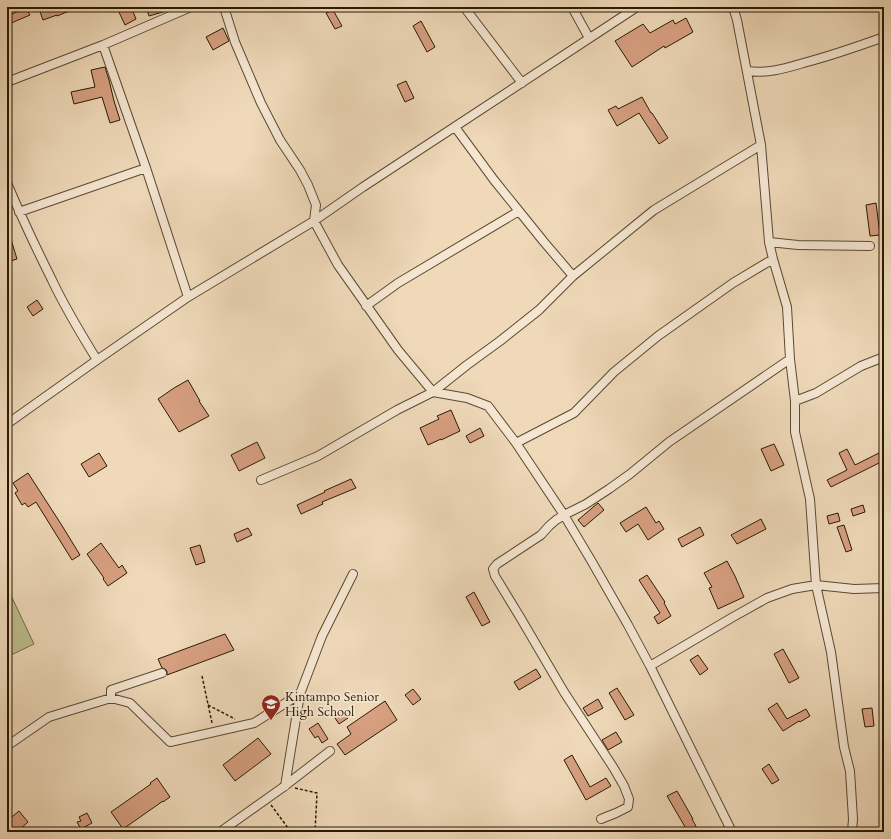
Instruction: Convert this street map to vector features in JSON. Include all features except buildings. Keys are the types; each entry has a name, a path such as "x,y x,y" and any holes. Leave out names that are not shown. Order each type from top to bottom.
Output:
{"street":[{"path":"7,82 103,45 191,7"},
{"path":"224,7 235,42 261,103 280,140 308,185 316,205 314,221 338,265 398,350 432,392 467,398 488,406 516,443 564,515 628,625 650,666 732,832"},
{"path":"464,7 522,83"},
{"path":"572,7 589,38"},
{"path":"7,424 188,297 314,221 363,187 637,7"},
{"path":"732,7 737,20 761,145 770,242 773,259 787,307 795,432 810,499 816,585 831,652 844,747 850,771 853,819 852,832"},
{"path":"747,71 758,72 777,70 833,55 884,37"},
{"path":"103,45 146,168 188,297"},
{"path":"455,127 494,180 573,276"},
{"path":"261,480 318,456 396,410 432,392 539,310 573,276 654,210 761,145"},
{"path":"19,212 146,168"},
{"path":"7,183 52,281 97,360"},
{"path":"366,306 398,284 519,211"},
{"path":"770,242 798,245 870,246"},
{"path":"516,443 574,413 614,372 658,336 732,283 773,259"},
{"path":"794,401 816,393 861,366 884,356"},
{"path":"601,819 628,807 629,799 624,786 560,685 495,576 494,569 498,564 541,535 549,526 564,515 586,504 609,489 669,442 790,359"},
{"path":"285,786 300,694 322,636 353,574"},
{"path":"650,666 767,598 792,589 816,585 854,589 884,588"},
{"path":"111,698 111,690 162,673"},
{"path":"7,746 49,717 111,698 130,703 170,742 254,724 300,694"},
{"path":"220,832 285,786 330,751"}],"path":[{"path":"202,676 214,732"},
{"path":"208,705 246,725"},
{"path":"285,786 317,792 315,832"},
{"path":"267,799 291,832"}],"green space":[{"path":"7,587 34,644 7,657"}],"place":[{"name":"Kintampo Senior High School","path":"271,721"}]}
